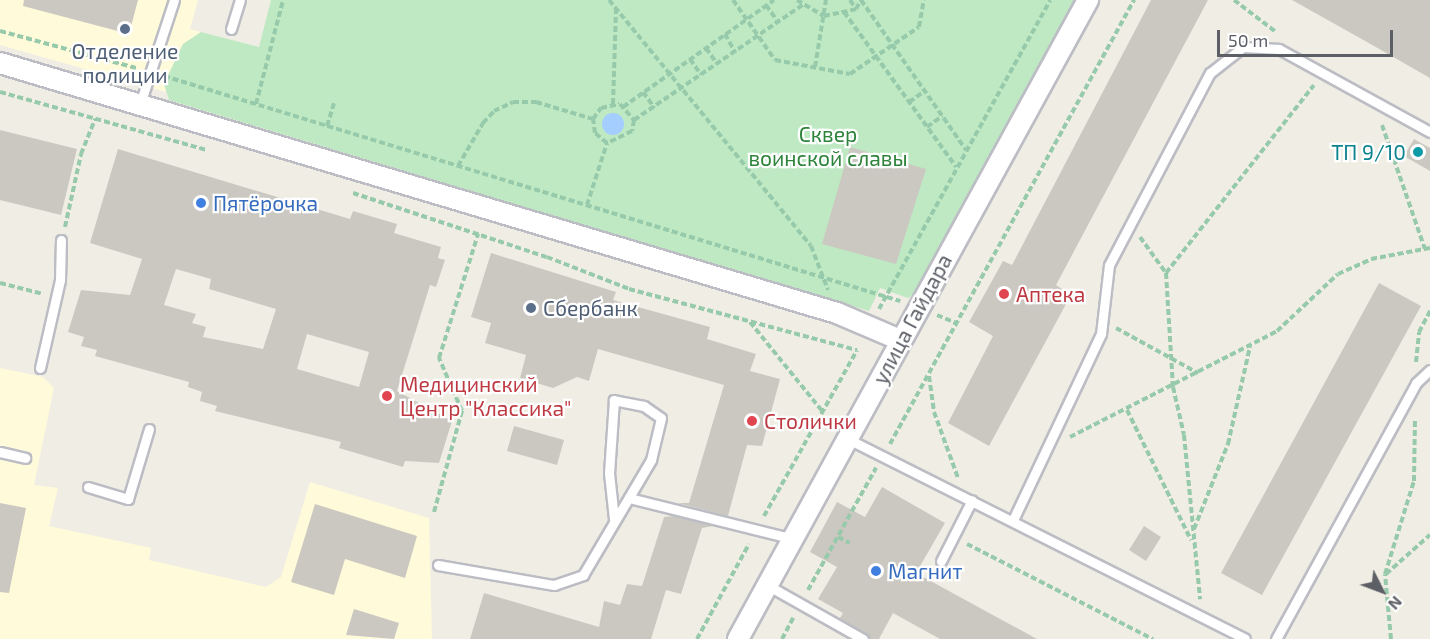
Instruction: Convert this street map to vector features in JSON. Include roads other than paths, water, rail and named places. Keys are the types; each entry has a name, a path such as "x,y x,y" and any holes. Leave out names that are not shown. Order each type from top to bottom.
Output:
{"street":[{"name":"улица Гайдара","path":"738,639 850,440 900,340 1082,2"},
{"path":"0,63 837,313 900,340"}],"lane":[{"path":"140,104 174,0"},
{"path":"231,29 240,0"},
{"path":"1013,520 1101,334 1109,265 1210,73 1243,47 1279,49 1430,132"},
{"path":"40,368 57,297 61,240"},
{"path":"1276,639 1416,383 1430,370"},
{"path":"438,565 554,585 583,575 614,519 651,460 661,418 644,406 614,400 609,473 614,519"},
{"path":"88,487 128,499 149,429"},
{"path":"850,440 1013,520 1245,639"},
{"path":"0,452 25,458"},
{"path":"629,498 793,539"},
{"path":"941,561 968,498"},
{"path":"767,585 863,639"}],"water":[{"path":"613,113 621,116 624,124 621,132 613,135 605,132 602,124 605,116"}],"place":[{"name":"Отделение полиции","path":"125,29"},
{"name":"ТП 9/10","path":"1418,152"},
{"name":"Пятёрочка","path":"201,203"},
{"name":"Аптека","path":"1004,294"},
{"name":"Сбербанк","path":"531,308"},
{"name":"Медицинский Центр \"Классика\"","path":"387,396"},
{"name":"Столички","path":"752,421"},
{"name":"Магнит","path":"876,571"}],"park label":[{"name":"Сквер воинской славы","path":"828,146"}]}
